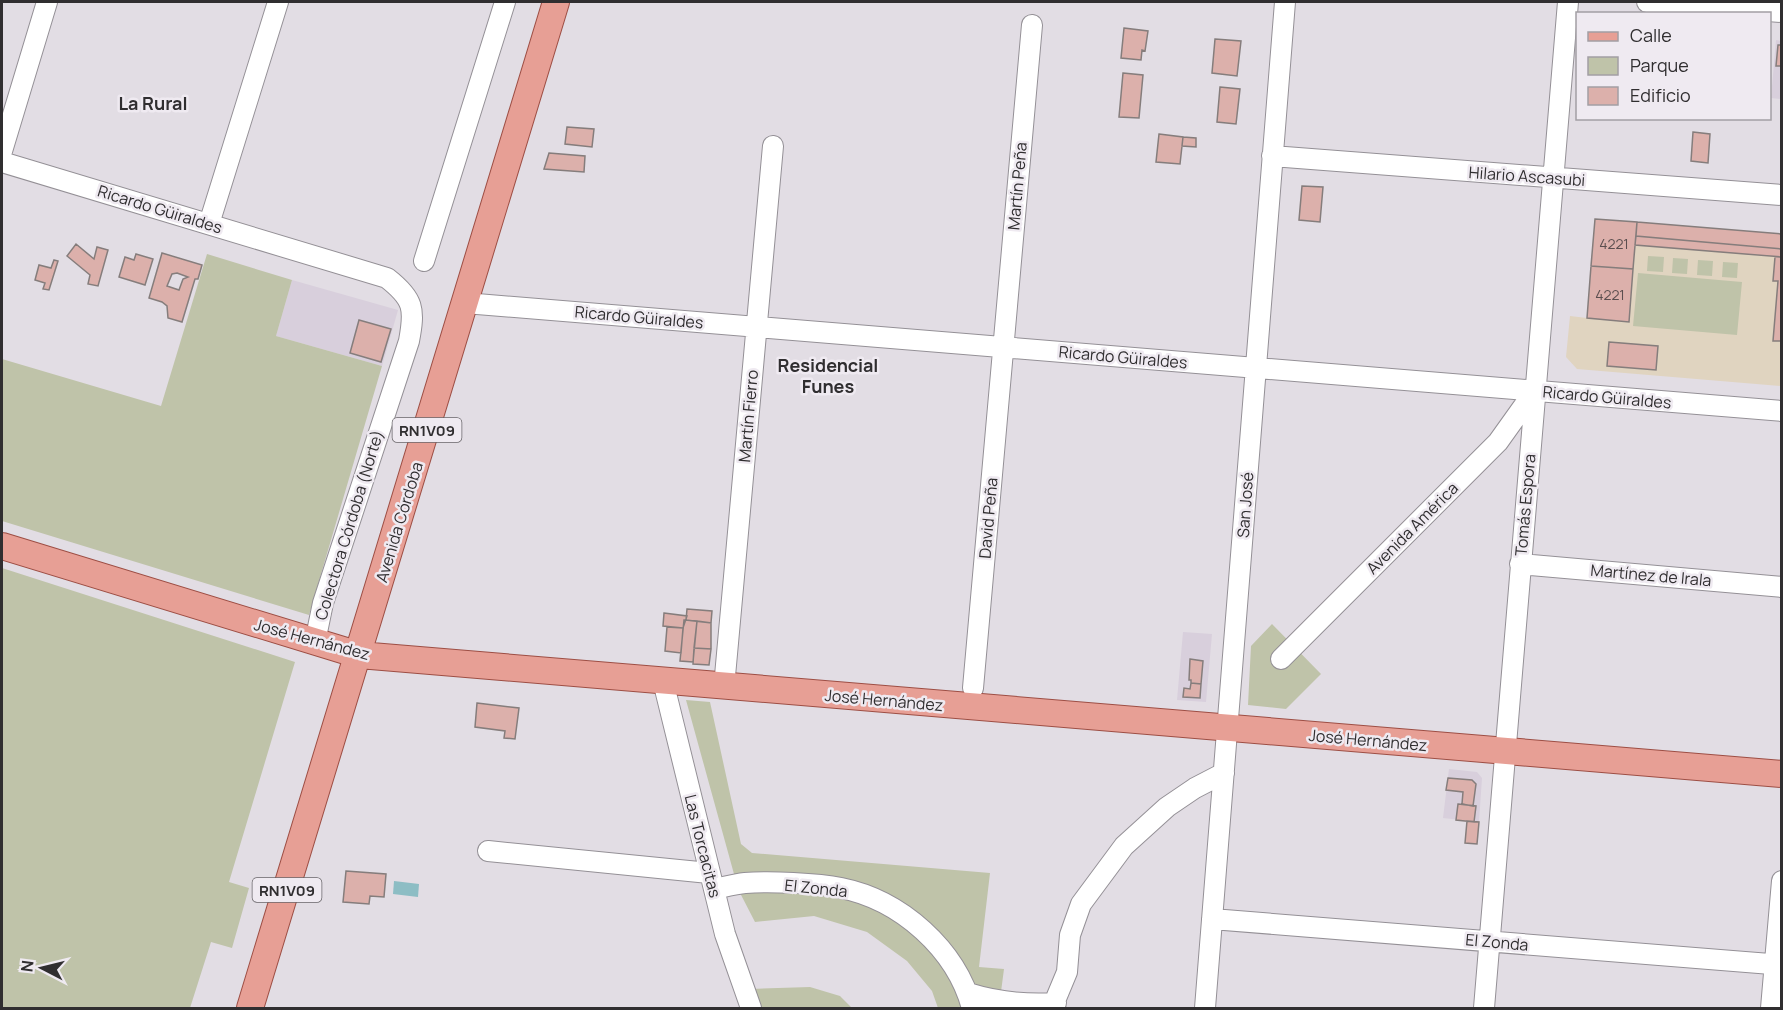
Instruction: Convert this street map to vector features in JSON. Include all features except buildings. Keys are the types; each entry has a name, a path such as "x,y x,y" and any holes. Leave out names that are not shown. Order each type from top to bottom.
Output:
{"main road":[{"name":"Avenida Córdoba","path":"250,1008 556,2"},
{"name":"José Hernández","path":"2,546 359,655 1782,774"}],"street":[{"path":"2,151 47,2"},
{"path":"209,224 278,2"},
{"path":"424,261 505,2"},
{"name":"San José","path":"1205,1008 1286,2"},
{"name":"Tomás Espora","path":"1484,1008 1568,2"},
{"path":"1647,2 1782,12"},
{"name":"Martín Peña","path":"1003,347 1032,25"},
{"name":"Martín Fierro","path":"724,687 773,146"},
{"name":"Hilario Ascasubi","path":"1272,156 1782,195"},
{"name":"Ricardo Güiraldes","path":"2,162 387,278 402,289 412,304"},
{"name":"Ricardo Güiraldes","path":"465,303 1782,411"},
{"name":"Colectora Córdoba (Norte)","path":"315,642 323,603 409,341 413,318 412,304"},
{"name":"David Peña","path":"973,688 1003,347"},
{"name":"Avenida América","path":"1281,659 1498,442 1534,391"},
{"name":"Martínez de Irala","path":"1520,564 1782,586"},
{"name":"Las Torcacitas","path":"663,681 725,934 751,1008"},
{"path":"970,1001 988,999 1054,1006 1067,972 1070,935 1081,904 1124,846 1167,807 1195,788 1224,773"},
{"name":"El Zonda","path":"488,851 712,881 841,888 881,901 921,927 947,957 970,1001"},
{"path":"1771,1008 1778,965 1782,881"},
{"name":"El Zonda","path":"1212,919 1778,965"}],"shaded area":[{"path":"1776,40 1781,41 1781,99 1771,98"},
{"path":"1595,219 1781,234 1781,386 1577,369 1566,357 1570,316 1587,318"},
{"path":"292,280 398,310 382,366 276,336"},
{"path":"1183,632 1212,634 1206,702 1177,700"},
{"path":"1449,769 1477,772 1482,778 1479,822 1443,818"}],"green space":[{"path":"207,254 292,280 276,336 382,366 309,615 2,521 2,359 161,406"},
{"path":"1648,256 1664,257 1663,272 1647,271"},
{"path":"1673,258 1688,259 1687,274 1672,273"},
{"path":"1698,260 1713,261 1712,276 1697,275"},
{"path":"1723,262 1738,263 1737,278 1722,277"},
{"path":"1638,273 1742,282 1737,335 1633,326"},
{"path":"2,568 295,662 229,882 249,888 232,948 211,942 190,1008 2,1008"},
{"path":"1272,624 1321,674 1286,709 1248,705 1251,646"},
{"path":"686,700 710,702 741,844 752,853 990,873 979,967 1004,969 999,1007 1006,1008 978,1008 922,919 872,887 840,878 791,873 756,877 734,874"},
{"path":"739,891 836,893 873,907 908,927 943,966 964,1008 938,1008 932,991 907,961 867,932 814,916 755,922"},
{"path":"810,987 840,996 852,1008 757,1008 750,989"}],"water":[{"path":"394,881 419,884 418,897 393,894"}],"district":[{"name":"La Rural","path":"153,103"},
{"name":"Residencial Funes","path":"828,376"}]}
